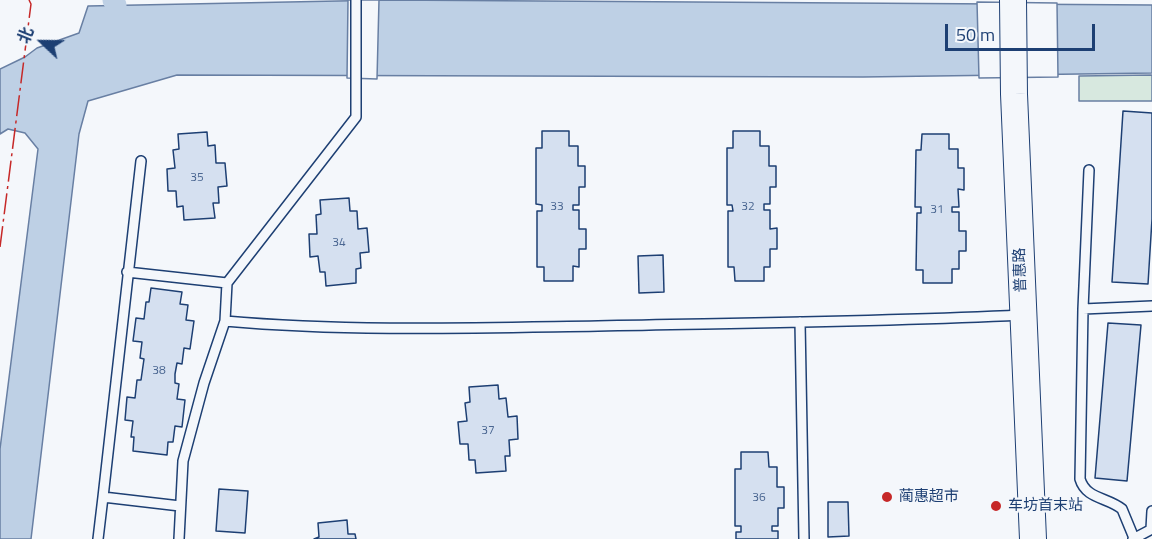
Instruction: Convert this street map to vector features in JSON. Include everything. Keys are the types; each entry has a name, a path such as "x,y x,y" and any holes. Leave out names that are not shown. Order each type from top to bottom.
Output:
{"main road":[{"name":"普惠路","path":"1013,0 1014,94 1033,539"}],"lane":[{"path":"179,539 183,461 204,383 225,321 227,283 356,117 357,0"},
{"path":"98,539 141,161"},
{"path":"1089,170 1083,309 1080,479 1083,488 1088,492 1122,508 1133,539 1151,529 1152,511"},
{"path":"127,272 227,283"},
{"path":"1083,309 1152,306"},
{"path":"225,321 281,326 458,328 938,319 1023,315"},
{"path":"800,322 804,539"},
{"path":"103,497 180,506"}],"shaded area":[{"path":"1152,75 1152,101 1079,101 1079,76"}],"water":[{"path":"388,0 1152,5 1152,73 863,77 177,75 88,101 79,134 31,539 0,539 0,449 38,149 25,133 8,129 0,134 0,69 25,57 37,48 79,33 88,6"}],"pier":[{"path":"348,0 379,0 377,79 347,78"},
{"path":"977,2 1057,3 1058,77 979,78"}],"building":[{"path":"1123,111 1152,113 1152,219 1148,284 1112,282"},
{"path":"542,131 569,131 569,146 578,146 578,166 585,166 585,187 579,187 579,205 573,205 573,210 579,210 579,229 586,229 586,249 579,249 579,267 573,266 573,281 544,281 544,267 537,267 537,211 542,211 542,205 536,204 536,148 542,148"},
{"path":"733,131 760,131 760,146 769,146 769,166 776,166 776,187 770,187 770,204 764,204 764,210 770,210 770,229 777,228 777,249 770,249 770,267 764,267 764,281 735,281 734,267 728,267 728,211 733,211 732,205 727,205 727,148 733,148"},
{"path":"207,132 208,146 215,145 216,163 225,163 227,186 218,187 219,203 213,203 215,218 184,220 183,206 177,207 176,191 168,191 167,169 175,168 173,150 179,149 178,134"},
{"path":"922,134 949,134 949,149 958,149 958,168 964,168 964,190 958,189 959,207 952,207 952,212 959,212 959,231 966,231 966,251 959,251 959,269 952,269 952,283 923,283 923,270 916,270 917,213 921,213 921,207 915,207 916,150 921,150"},
{"path":"349,198 350,211 357,211 358,229 367,228 369,252 360,253 361,268 356,269 356,283 326,286 325,272 320,272 318,256 310,257 309,234 317,234 316,215 321,214 320,200"},
{"path":"663,255 664,292 639,293 638,256"},
{"path":"151,288 182,292 180,304 188,305 186,320 194,321 190,349 184,348 182,364 177,363 175,374 175,383 179,384 177,399 185,400 182,427 175,426 173,442 168,442 167,455 133,451 134,437 131,437 133,421 125,420 127,397 135,398 137,380 141,380 144,359 140,358 142,342 133,341 136,318 144,319"},
{"path":"1108,323 1141,325 1127,481 1095,478"},
{"path":"498,385 499,399 506,398 508,417 517,416 518,439 509,440 510,456 505,456 506,471 476,473 475,460 469,460 468,444 460,444 458,422 467,421 465,403 470,402 469,387"},
{"path":"741,452 768,452 769,467 777,467 777,487 784,487 784,508 778,508 778,526 772,526 772,531 778,531 778,539 736,539 736,532 741,532 741,526 735,526 735,469 741,469"},
{"path":"219,489 248,491 245,533 216,531"},
{"path":"828,502 848,502 849,536 828,537"},
{"path":"347,520 348,534 355,534 356,539 314,539 319,537 318,523"}],"waterway":[{"path":"113,0 116,5"}],"power":[{"path":"0,247 31,4 29,0"}],"place":[{"name":"蔺惠超市","path":"887,497"},
{"name":"车坊首末站","path":"996,506"}]}
